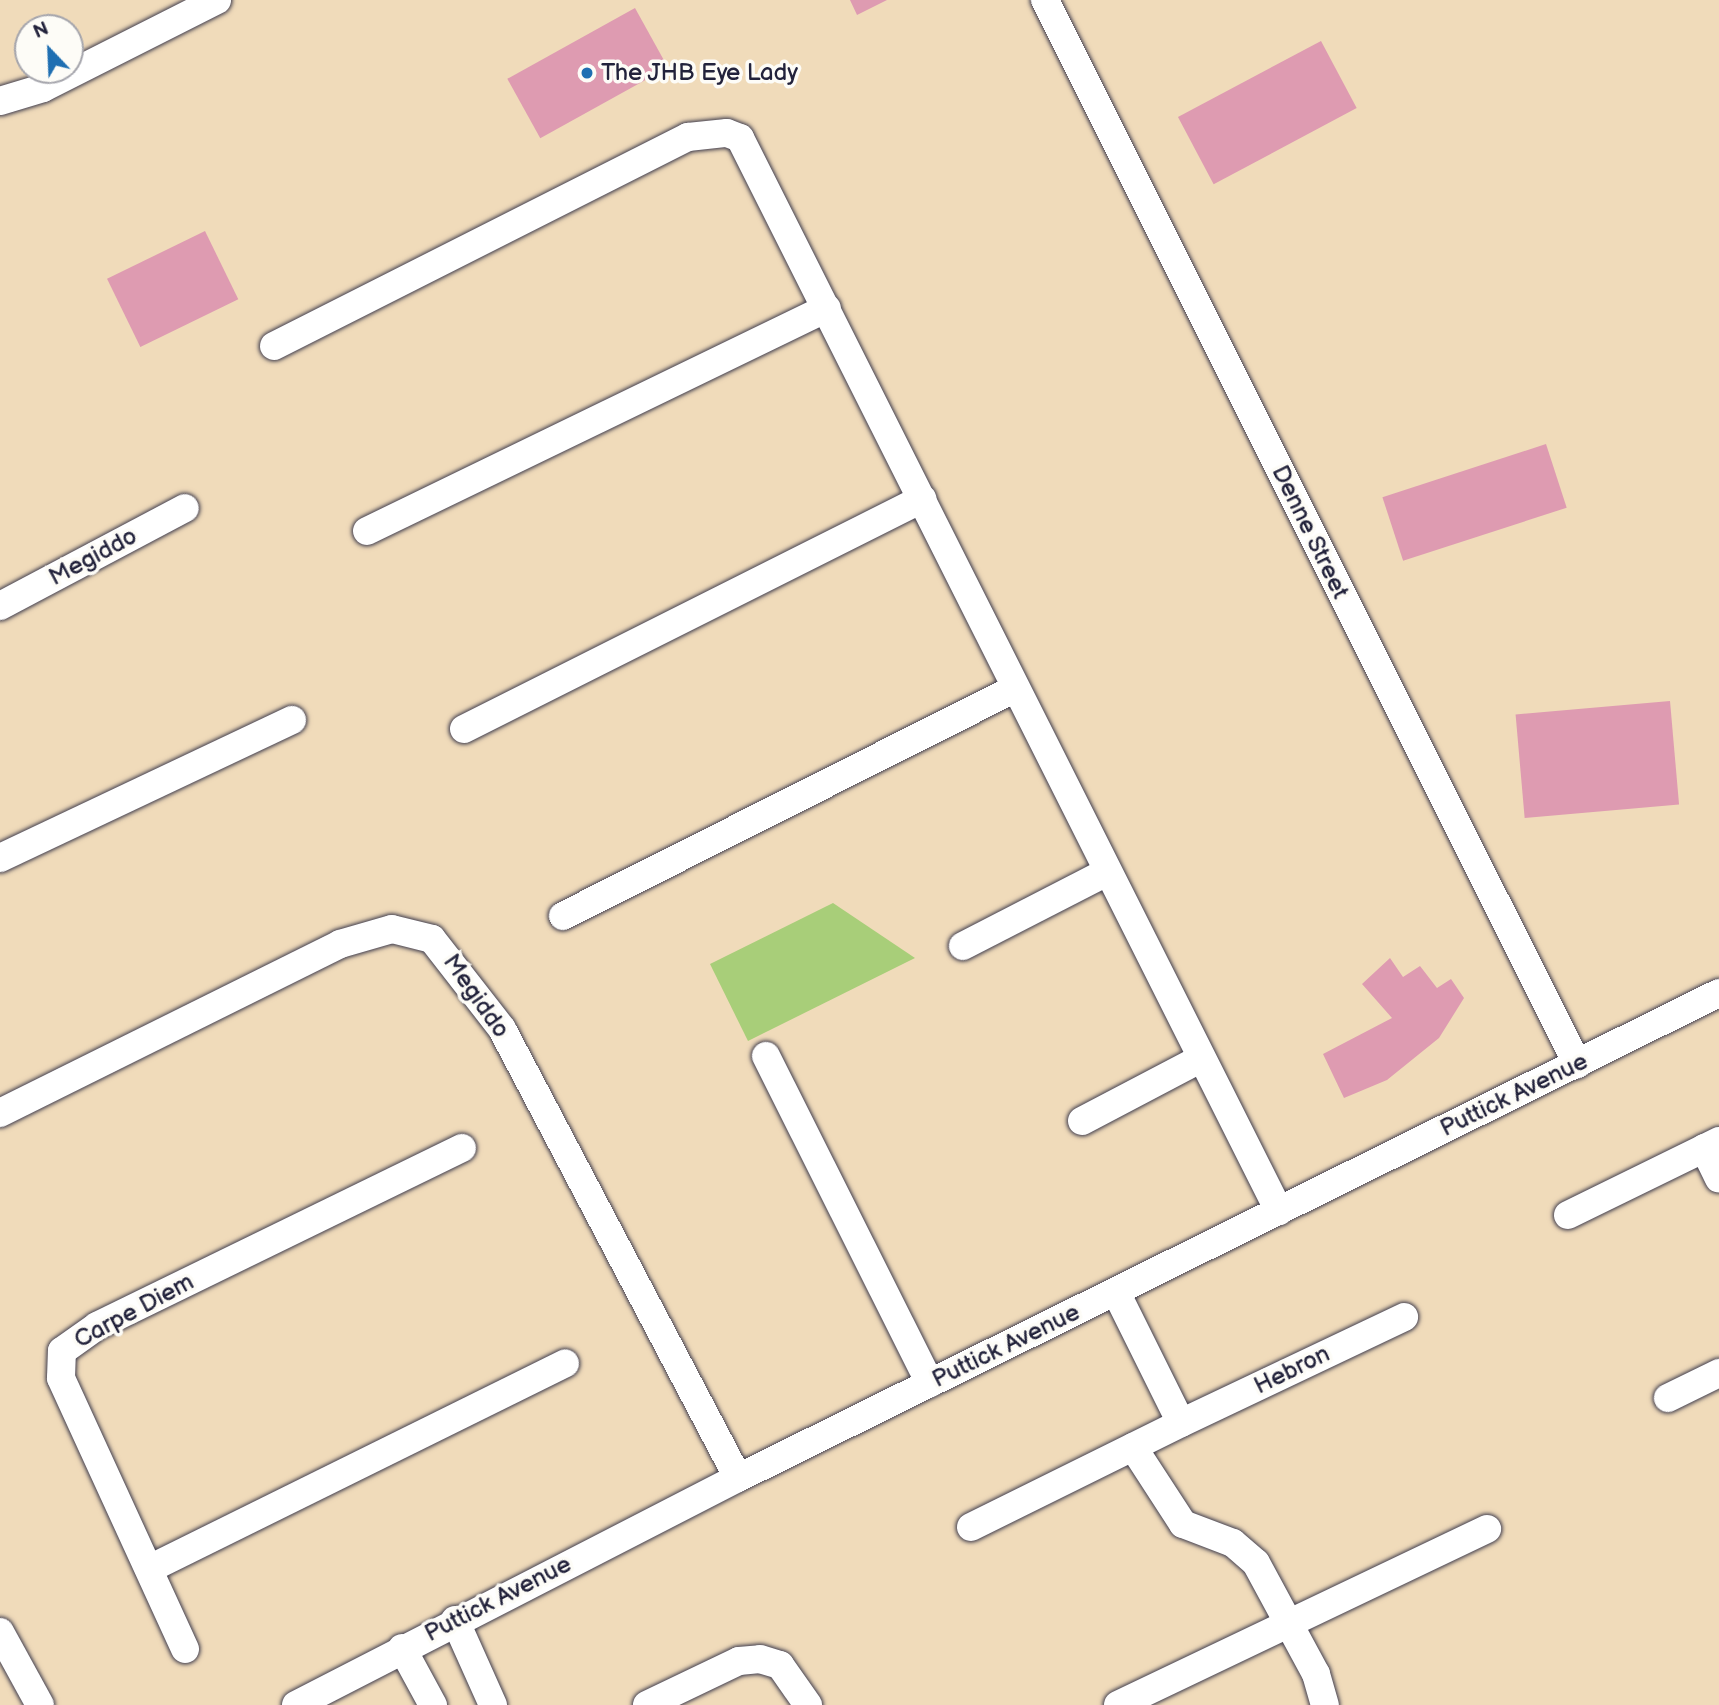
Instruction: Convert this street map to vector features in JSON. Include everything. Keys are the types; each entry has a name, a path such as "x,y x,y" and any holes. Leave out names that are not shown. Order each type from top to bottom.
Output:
{"street":[{"path":"0,101 43,88 218,0"},
{"name":"Denne Street","path":"1045,0 1577,1063"},
{"path":"274,346 709,132 727,133 747,146 1200,1059 1279,1211"},
{"path":"367,531 827,308"},
{"path":"464,729 922,499"},
{"name":"Megiddo","path":"0,606 185,508"},
{"path":"563,916 1016,688"},
{"path":"0,858 292,720"},
{"path":"963,946 1107,872"},
{"name":"Megiddo","path":"0,1113 364,934 392,929 432,939 502,1029 738,1478"},
{"name":"Puttick Avenue","path":"296,1705 455,1620 738,1478 1577,1063 1715,1004"},
{"path":"766,1056 930,1383"},
{"path":"1082,1121 1200,1059"},
{"path":"1568,1216 1712,1145 1719,1179"},
{"name":"Carpe Diem","path":"184,1649 61,1378 62,1351 81,1334 462,1148"},
{"path":"1116,1292 1181,1423"},
{"name":"Hebron","path":"971,1527 1404,1317"},
{"path":"149,1569 565,1363"},
{"path":"1668,1398 1719,1373"},
{"path":"1133,1447 1182,1524 1233,1543 1256,1563 1325,1705"},
{"path":"1118,1705 1488,1529"},
{"path":"455,1620 493,1705"},
{"path":"0,1632 10,1670 40,1705"},
{"path":"402,1648 433,1705"},
{"path":"647,1705 738,1661 760,1659 780,1665 808,1705"}],"green space":[{"path":"833,903 915,958 748,1041 710,964"}],"building":[{"path":"850,0 887,0 857,15"},
{"name":"The JHB Eye Lady","path":"635,8 668,67 540,138 507,79"},
{"path":"1321,41 1357,108 1214,184 1178,117"},
{"path":"205,231 238,299 140,347 107,279"},
{"path":"1546,444 1567,508 1403,561 1382,497"},
{"path":"1670,701 1679,805 1525,818 1516,715"},
{"path":"1390,958 1403,977 1420,966 1437,988 1451,979 1464,998 1439,1038 1387,1080 1344,1098 1323,1054 1392,1018 1362,984"}],"place":[{"name":"The JHB Eye Lady","path":"587,73"}]}
